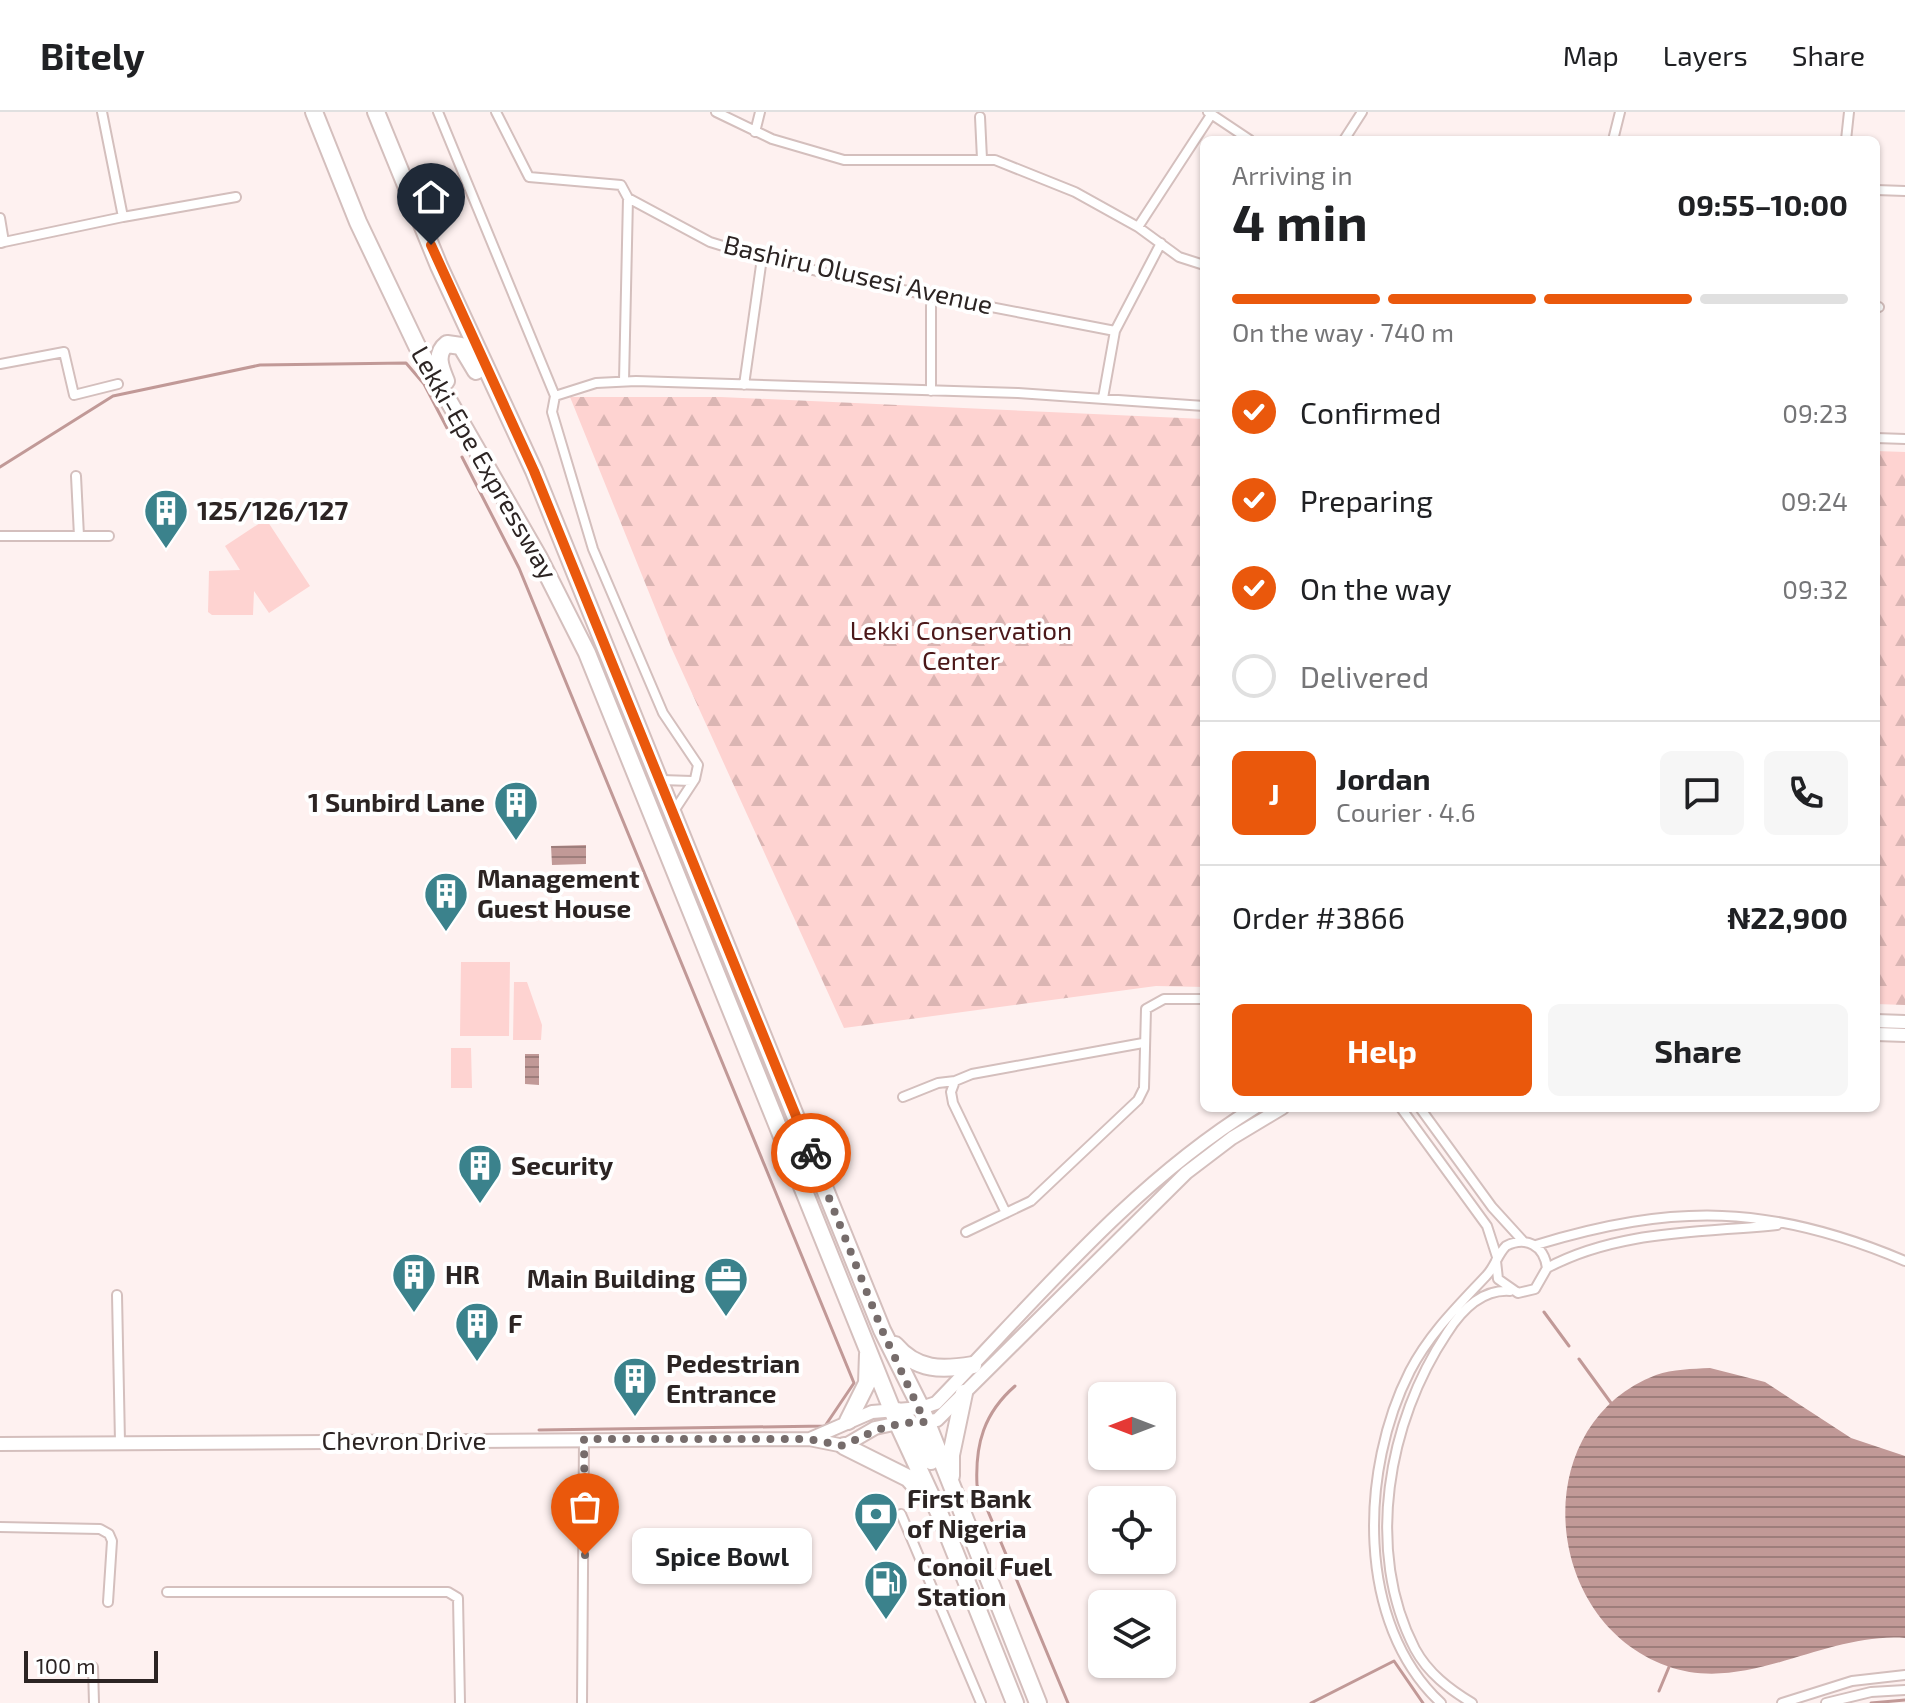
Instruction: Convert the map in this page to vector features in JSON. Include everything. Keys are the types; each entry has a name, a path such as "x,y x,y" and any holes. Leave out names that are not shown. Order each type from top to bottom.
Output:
{"highway":[{"name":"Lekki-Epe Expressway","path":"314,112 358,222 417,346 551,579 587,653 867,1345 952,1489 1038,1703"},
{"name":"Lekki-Epe Expressway","path":"376,112 439,266 505,410 674,811 882,1330 940,1515 1015,1703"},
{"path":"456,409 439,361 440,353 447,344 461,346 490,398 505,410"},
{"path":"837,1269 848,1279 885,1369 933,1464 983,1589 1000,1610"},
{"path":"882,1330 909,1360 922,1366 937,1369 973,1365"},
{"path":"848,1421 867,1383 867,1345"},
{"path":"952,1489 951,1455 964,1393"},
{"path":"844,1446 908,1478 940,1515"}],"main road":[{"path":"1880,1021 1905,1022"},
{"path":"1880,1034 1905,1035"},
{"path":"844,1446 875,1428 936,1403 1003,1330 1166,1172 1248,1112"},
{"path":"909,1415 937,1420 1168,1189 1221,1147 1276,1112"},
{"name":"Chevron Drive","path":"809,1439 872,1412 909,1415"},
{"name":"Chevron Drive","path":"0,1444 809,1439 844,1446"}],"street":[{"path":"102,112 123,217"},
{"path":"438,112 555,396 552,412 555,426 593,549 663,713 698,765 694,780 674,811"},
{"name":"Bashiru Olusesi Avenue","path":"496,112 529,177 621,185 628,198 710,242 762,258 877,285 957,298 1115,331"},
{"path":"716,112 755,132 844,160 995,160 1075,192 1138,227 1179,257 1200,264"},
{"path":"755,132 760,112"},
{"path":"1347,136 1362,112"},
{"path":"1614,136 1620,112"},
{"path":"1846,136 1849,112"},
{"path":"1138,227 1209,113 1244,136"},
{"path":"980,117 982,159"},
{"path":"1880,190 1905,191"},
{"path":"0,218 2,242 236,197"},
{"path":"624,381 628,198"},
{"path":"1103,398 1115,331 1161,243"},
{"path":"744,385 762,258"},
{"path":"931,306 931,391"},
{"path":"0,364 64,352 74,395 118,384"},
{"path":"555,396 596,383 624,381 1103,398 1200,406"},
{"path":"1880,438 1905,439"},
{"path":"76,476 79,536"},
{"path":"0,536 109,536"},
{"path":"661,780 694,780"},
{"path":"966,1232 1031,1201 1138,1100 1144,1088 1146,1009 1164,999 1200,999"},
{"path":"903,1097 972,1074 1143,1043"},
{"path":"955,1081 951,1092 953,1103 1006,1213"},
{"path":"1404,1112 1487,1226 1497,1260 1498,1279 1512,1291"},
{"path":"1423,1112 1492,1207 1523,1241 1536,1245 1609,1226 1691,1214 1755,1217 1845,1237 1905,1261"},
{"path":"1547,1268 1602,1246 1669,1233 1785,1224"},
{"path":"1441,1703 1407,1660 1384,1601 1375,1527 1378,1476 1390,1423 1409,1372 1436,1328 1506,1246 1523,1241"},
{"path":"1472,1703 1435,1675 1409,1636 1389,1551 1389,1496 1404,1422 1429,1362 1457,1319 1473,1303 1498,1290 1535,1289 1547,1268 1546,1259 1536,1245"},
{"path":"117,1295 120,1442"},
{"path":"582,1703 584,1439"},
{"path":"901,1514 981,1703"},
{"path":"0,1527 100,1529 109,1534 112,1541 108,1602"},
{"path":"167,1592 448,1592 458,1598 461,1616 460,1703"},
{"path":"93,1667 94,1703"},
{"path":"1782,1703 1852,1681 1905,1675"},
{"path":"1826,1703 1855,1695 1905,1690"}],"green space":[{"name":"Lekki Conservation Center","path":"570,397 721,397 1200,419 1200,987 1156,986 844,1028 671,647"},
{"path":"1880,451 1905,452 1905,1005 1880,1004"},
{"path":"266,519 310,586 269,613 254,591 253,615 212,615 208,612 209,571 240,570 225,546"},
{"path":"461,962 510,962 509,1036 460,1036"},
{"path":"514,982 527,982 542,1025 541,1040 513,1040"},
{"path":"451,1048 471,1048 472,1088 451,1088"}],"shaded area":[{"path":"586,845 586,864 552,865 551,846"},
{"path":"525,1054 539,1054 539,1085 525,1084"},
{"path":"1710,1368 1765,1382 1851,1438 1905,1456 1905,1638 1845,1644 1756,1668 1726,1673 1697,1673 1667,1666 1625,1642 1594,1608 1574,1567 1566,1522 1569,1476 1585,1435 1614,1400 1656,1375"}],"waterway":[{"path":"0,467 113,396 260,365 406,363 424,384 447,428"},
{"path":"462,457 519,568 854,1383 825,1426 539,1430"},
{"path":"1544,1312 1569,1346"},
{"path":"1579,1359 1611,1403"},
{"path":"1015,1386 996,1407 984,1430 978,1456 977,1485 1068,1703"},
{"path":"1311,1703 1394,1661 1423,1703"},
{"path":"1659,1691 1669,1667"},
{"path":"1871,1703 1905,1700"}],"way so far":[{"path":"585,1555 584,1439 809,1439 844,1446 875,1428 897,1422 925,1422 882,1330 811,1153"}],"place":[{"name":"125/126/127","path":"166,550"},
{"name":"1 Sunbird Lane","path":"516,842"},
{"name":"Management Guest House","path":"446,933"},
{"name":"Security","path":"480,1205"},
{"name":"HR","path":"414,1314"},
{"name":"Main Building","path":"726,1318"},
{"name":"F","path":"477,1363"},
{"name":"Pedestrian Entrance","path":"635,1418"},
{"name":"First Bank of Nigeria","path":"876,1553"},
{"name":"Spice Bowl","path":"585,1555"},
{"name":"Conoil Fuel Station","path":"886,1621"}],"route":[{"path":"431,245 491,383 534,471 811,1153"}]}
